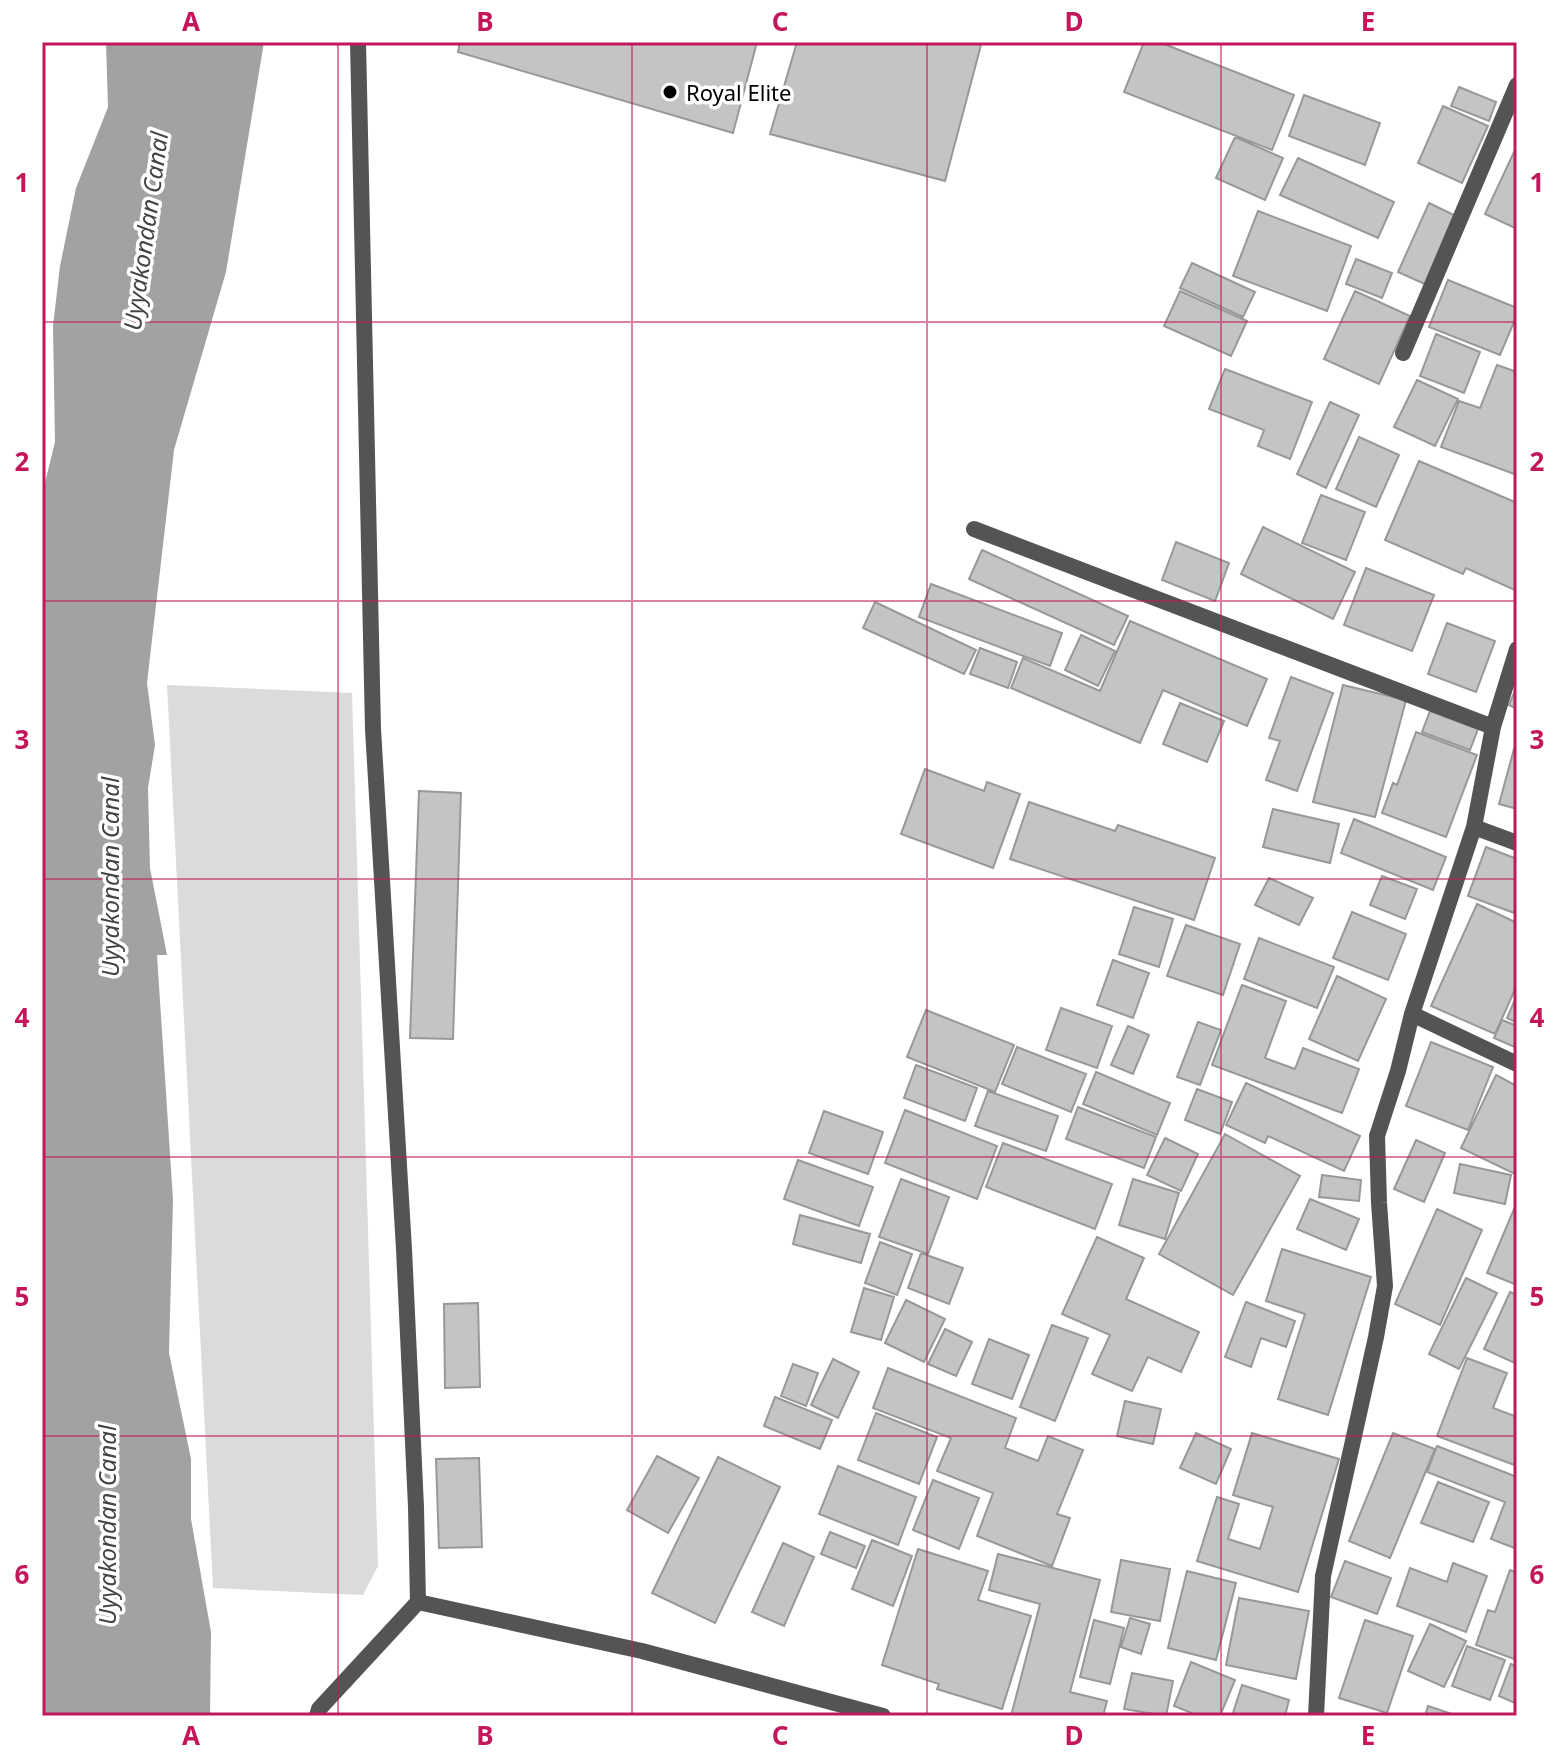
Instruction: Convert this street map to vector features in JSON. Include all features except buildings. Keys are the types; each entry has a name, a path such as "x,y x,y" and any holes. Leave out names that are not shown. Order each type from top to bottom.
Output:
{"street":[{"path":"317,1716 319,1709 418,1602 404,1264 373,729 358,42"},
{"path":"1403,353 1517,85"},
{"path":"974,529 1493,727"},
{"path":"1316,1716 1323,1576 1385,1286 1377,1136 1412,1014 1474,827 1493,727 1517,649"},
{"path":"1474,827 1517,843"},
{"path":"1412,1014 1517,1064"},
{"path":"418,1602 642,1651 883,1716"}],"shaded area":[{"path":"167,685 352,693 378,1566 363,1595 213,1588"}],"water":[{"name":"Uyyakondan Canal","path":"106,42 264,42 226,272 174,450 147,683 155,745 148,788 150,868 167,955 157,955 173,1200 169,1353 191,1459 191,1519 211,1632 210,1716 42,1716 42,495 55,442 53,326 60,266 76,188 108,107"}],"place":[{"name":"Royal Elite","path":"670,92"}]}
